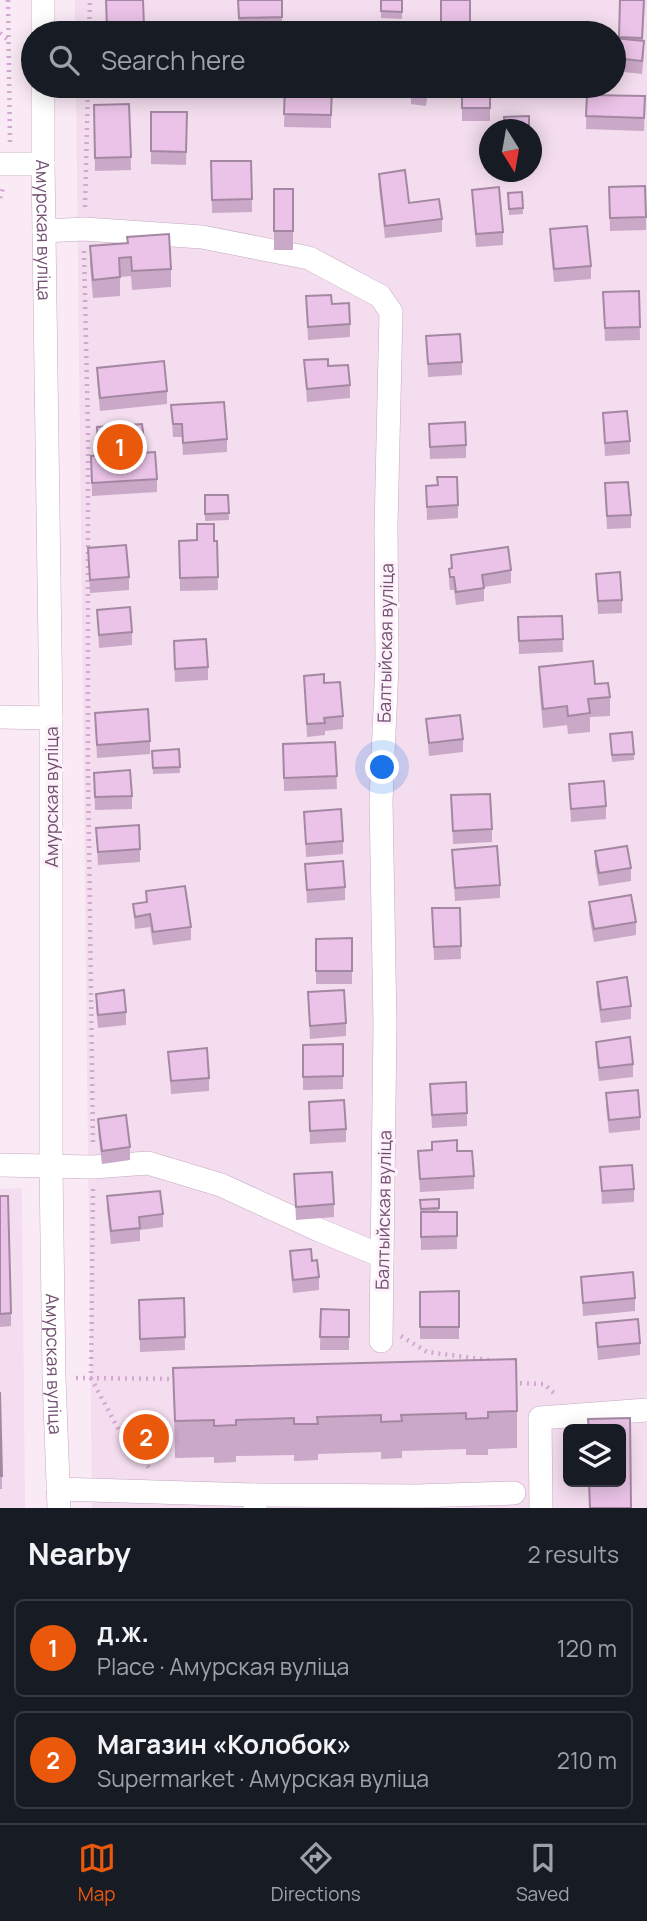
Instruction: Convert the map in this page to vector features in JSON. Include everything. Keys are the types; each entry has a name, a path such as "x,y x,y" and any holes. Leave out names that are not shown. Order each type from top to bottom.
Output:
{"street":[{"path":"43,0 43,21"},
{"name":"Амурская вуліца","path":"43,98 51,718 51,1167 58,1499"},
{"path":"5,164 43,164"},
{"name":"Балтыйская вуліца","path":"44,231 84,229 202,237 309,258 380,296 391,312 386,527 387,664 381,801 385,1024 381,1332"},
{"path":"0,717 51,718"},
{"path":"0,1165 93,1167 148,1163 221,1185 382,1256"},
{"path":"541,1508 540,1418 647,1410"},
{"path":"58,1499 170,1493 255,1501 514,1493"}],"path":[{"path":"0,198 5,164 8,0"},
{"path":"89,21 90,0"},
{"path":"0,33 9,41"},
{"path":"88,98 84,229 93,1167 91,1378 121,1434 170,1493"},
{"path":"381,1332 427,1352 495,1361"},
{"path":"517,1373 525,1384"},
{"path":"54,1378 189,1379"},
{"path":"511,1383 544,1384 580,1415"}],"shaded area":[{"path":"75,0 647,0 647,1508 92,1508 76,98 626,98 626,21 75,21"},
{"path":"22,1188 25,1508 0,1508 0,1189"}],"building":[{"path":"106,0 143,0 144,21 107,21"},
{"path":"238,0 282,0 282,17 239,18"},
{"path":"381,0 402,0 402,12 381,11"},
{"path":"441,0 470,0 470,21 441,21"},
{"path":"620,0 644,0 642,38 626,37 626,21 619,21"},
{"path":"626,39 644,41 642,61 626,59"},
{"path":"645,96 644,118 586,116 587,98"},
{"path":"285,98 332,98 331,115 284,114"},
{"path":"462,98 490,98 490,108 462,108"},
{"path":"129,104 131,157 95,158 94,105"},
{"path":"151,112 187,112 186,152 151,151"},
{"path":"529,116 529,119 504,119"},
{"path":"211,161 251,161 252,199 212,200"},
{"path":"405,170 409,203 439,199 442,219 385,226 379,174"},
{"path":"645,186 646,217 610,218 609,187"},
{"path":"499,187 503,232 476,234 472,190"},
{"path":"274,189 293,189 293,231 274,231"},
{"path":"522,192 523,208 509,209 508,193"},
{"path":"587,226 591,266 554,269 550,229"},
{"path":"169,234 171,269 132,271 131,257 119,258 120,277 93,280 90,246 128,243 127,237"},
{"path":"639,291 640,327 605,328 603,292"},
{"path":"331,295 332,304 349,303 350,324 308,327 306,296"},
{"path":"460,334 462,362 428,364 426,336"},
{"path":"328,359 328,366 348,365 350,385 307,389 304,360"},
{"path":"164,361 167,391 100,398 97,368"},
{"path":"224,402 227,439 183,443 182,424 173,424 171,405"},
{"path":"627,411 630,441 605,443 603,413"},
{"path":"465,422 466,445 430,447 429,424"},
{"path":"142,424 144,440 98,443 97,427"},
{"path":"155,452 157,479 92,483 91,456"},
{"path":"437,477 457,477 458,505 427,507 426,486 438,485"},
{"path":"628,482 631,515 607,516 605,483"},
{"path":"205,495 228,495 229,513 205,514"},
{"path":"197,524 214,524 218,577 180,578 179,541 197,540"},
{"path":"126,545 129,577 90,580 88,548"},
{"path":"508,547 511,570 482,575 484,588 456,592 454,577 450,577 451,555"},
{"path":"620,572 622,600 598,601 596,574"},
{"path":"130,607 132,632 99,635 97,610"},
{"path":"562,616 563,639 519,641 518,617"},
{"path":"206,639 208,667 175,669 174,641"},
{"path":"593,661 595,684 608,683 610,697 588,699 590,713 568,716 567,706 543,709 539,667"},
{"path":"324,674 324,683 340,682 343,716 324,718 325,723 307,724 304,676"},
{"path":"148,709 150,741 97,745 95,713"},
{"path":"460,715 463,739 429,743 426,719"},
{"path":"632,732 634,754 612,755 610,734"},
{"path":"335,742 337,776 284,778 283,744"},
{"path":"179,749 180,767 153,768 152,751"},
{"path":"130,770 132,796 95,797 94,773"},
{"path":"604,781 606,806 571,809 569,784"},
{"path":"490,794 492,829 453,831 451,795"},
{"path":"341,809 343,841 306,844 304,812"},
{"path":"139,825 140,849 98,852 96,828"},
{"path":"497,846 500,885 455,888 452,850"},
{"path":"627,846 631,868 599,873 595,851"},
{"path":"343,861 345,887 307,890 305,864"},
{"path":"185,886 191,927 153,932 150,914 135,917 133,904 147,902 146,891"},
{"path":"631,895 636,922 594,929 589,902"},
{"path":"432,908 460,908 461,946 434,947"},
{"path":"352,938 352,971 316,971 316,939"},
{"path":"627,977 631,1006 601,1010 597,982"},
{"path":"124,990 126,1012 98,1015 96,994"},
{"path":"344,990 346,1023 310,1026 308,992"},
{"path":"630,1037 633,1064 599,1068 596,1042"},
{"path":"343,1044 343,1076 303,1077 303,1045"},
{"path":"207,1048 209,1078 171,1081 168,1052"},
{"path":"466,1082 467,1113 432,1115 430,1084"},
{"path":"638,1090 640,1117 609,1120 606,1093"},
{"path":"344,1100 346,1129 310,1131 309,1102"},
{"path":"126,1115 130,1147 102,1151 98,1119"},
{"path":"457,1140 457,1151 472,1151 474,1176 420,1179 418,1151 432,1150 432,1142"},
{"path":"632,1165 634,1189 602,1191 600,1167"},
{"path":"332,1172 334,1204 296,1207 294,1174"},
{"path":"160,1191 163,1214 139,1217 140,1228 111,1231 107,1196"},
{"path":"0,1196 8,1196 11,1313 0,1314"},
{"path":"439,1199 439,1208 421,1209 420,1200"},
{"path":"421,1212 457,1212 457,1236 421,1237"},
{"path":"311,1249 312,1261 317,1260 319,1277 293,1280 290,1251"},
{"path":"633,1272 635,1298 583,1303 581,1277"},
{"path":"459,1291 459,1327 420,1327 420,1292"},
{"path":"184,1298 185,1337 140,1339 139,1300"},
{"path":"321,1309 349,1310 349,1337 320,1337"},
{"path":"638,1319 640,1343 598,1347 596,1323"},
{"path":"516,1359 517,1411 488,1412 488,1418 466,1419 466,1413 401,1415 402,1421 381,1422 381,1415 317,1417 318,1424 294,1424 294,1418 236,1420 236,1425 214,1426 214,1420 175,1421 173,1368"},
{"path":"0,1392 2,1476 0,1476"},
{"path":"630,1418 631,1508 590,1508 589,1487 626,1487 626,1424 588,1424 588,1419"}],"place":[{"name":"д.ж.","path":"120,447"},
{"name":"Магазин «Колобок»","path":"146,1437"}]}
